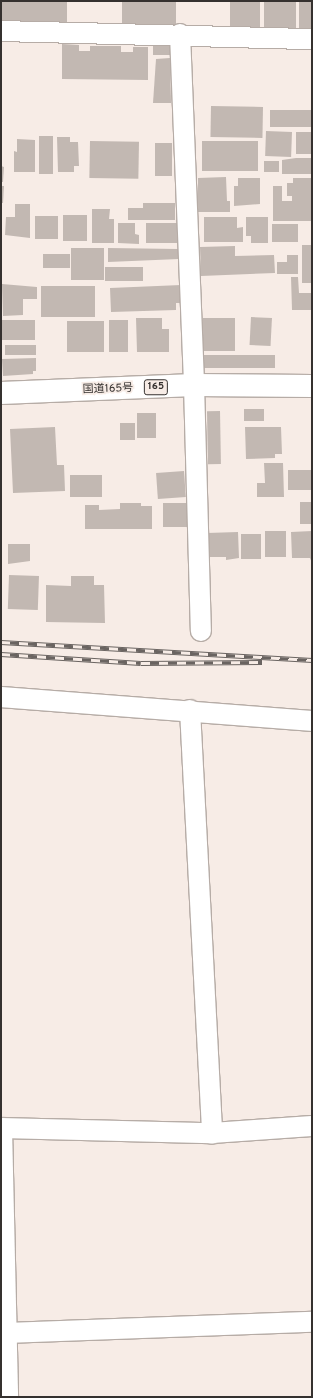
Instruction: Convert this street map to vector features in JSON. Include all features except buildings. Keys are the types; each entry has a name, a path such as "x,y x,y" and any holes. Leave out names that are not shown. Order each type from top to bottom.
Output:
{"highway":[{"name":"国道165号","path":"1,393 194,385 312,386"}],"street":[{"path":"1,32 180,34 312,39"},
{"path":"180,34 194,385 201,631"},
{"path":"1,697 190,710 312,721"},
{"path":"190,710 212,1133"},
{"path":"8,1397 1,1128 212,1133 312,1126"},
{"path":"7,1334 312,1322"}],"railway":[{"path":"1,642 312,660"},
{"path":"1,654 141,663 262,662"}]}
